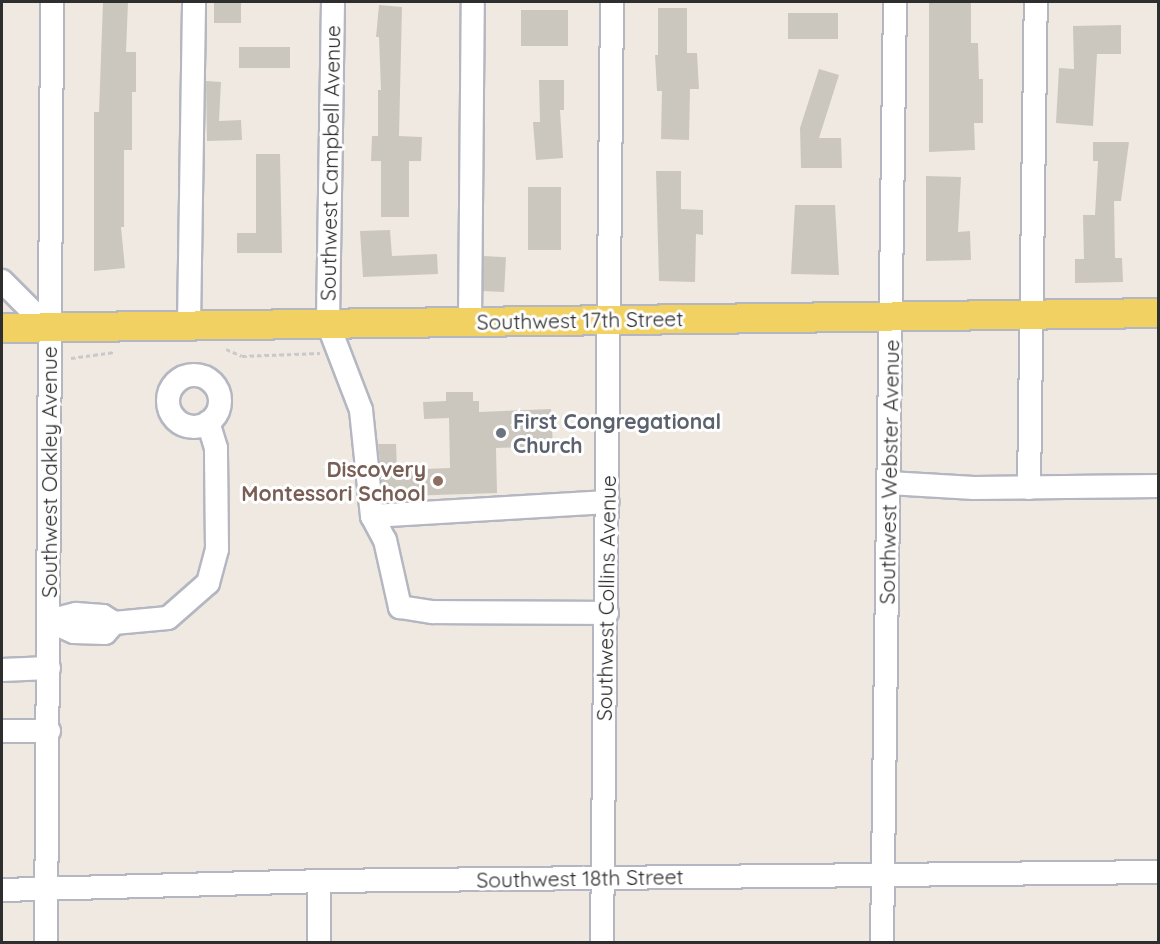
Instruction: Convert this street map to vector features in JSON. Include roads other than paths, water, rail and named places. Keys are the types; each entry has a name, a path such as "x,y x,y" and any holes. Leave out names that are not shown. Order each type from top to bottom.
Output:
{"main road":[{"name":"Southwest 17th Street","path":"2,328 1158,313"}],"street":[{"name":"Southwest Oakley Avenue","path":"46,942 49,731 48,327 52,2"},
{"path":"189,324 194,2"},
{"name":"Southwest Campbell Avenue","path":"328,324 333,2"},
{"path":"470,321 472,2"},
{"name":"Southwest Collins Avenue","path":"602,942 612,2"},
{"name":"Southwest Webster Avenue","path":"882,942 895,2"},
{"path":"1029,488 1036,2"},
{"path":"2,282 48,327"},
{"path":"328,324 361,410 372,516 385,540 400,607 433,612 607,613"},
{"path":"49,621 74,632 105,633 114,622 168,618 208,584 217,549 216,448 208,422"},
{"path":"889,483 1029,488 1158,486"},
{"path":"372,516 608,502"},
{"path":"2,670 49,668"},
{"path":"2,731 49,731"},
{"name":"Southwest 18th Street","path":"2,890 319,882 1158,872"},
{"path":"319,882 319,942"}],"place":[{"name":"First Congregational Church","path":"501,433"},
{"name":"Discovery Montessori School","path":"438,481"}]}
